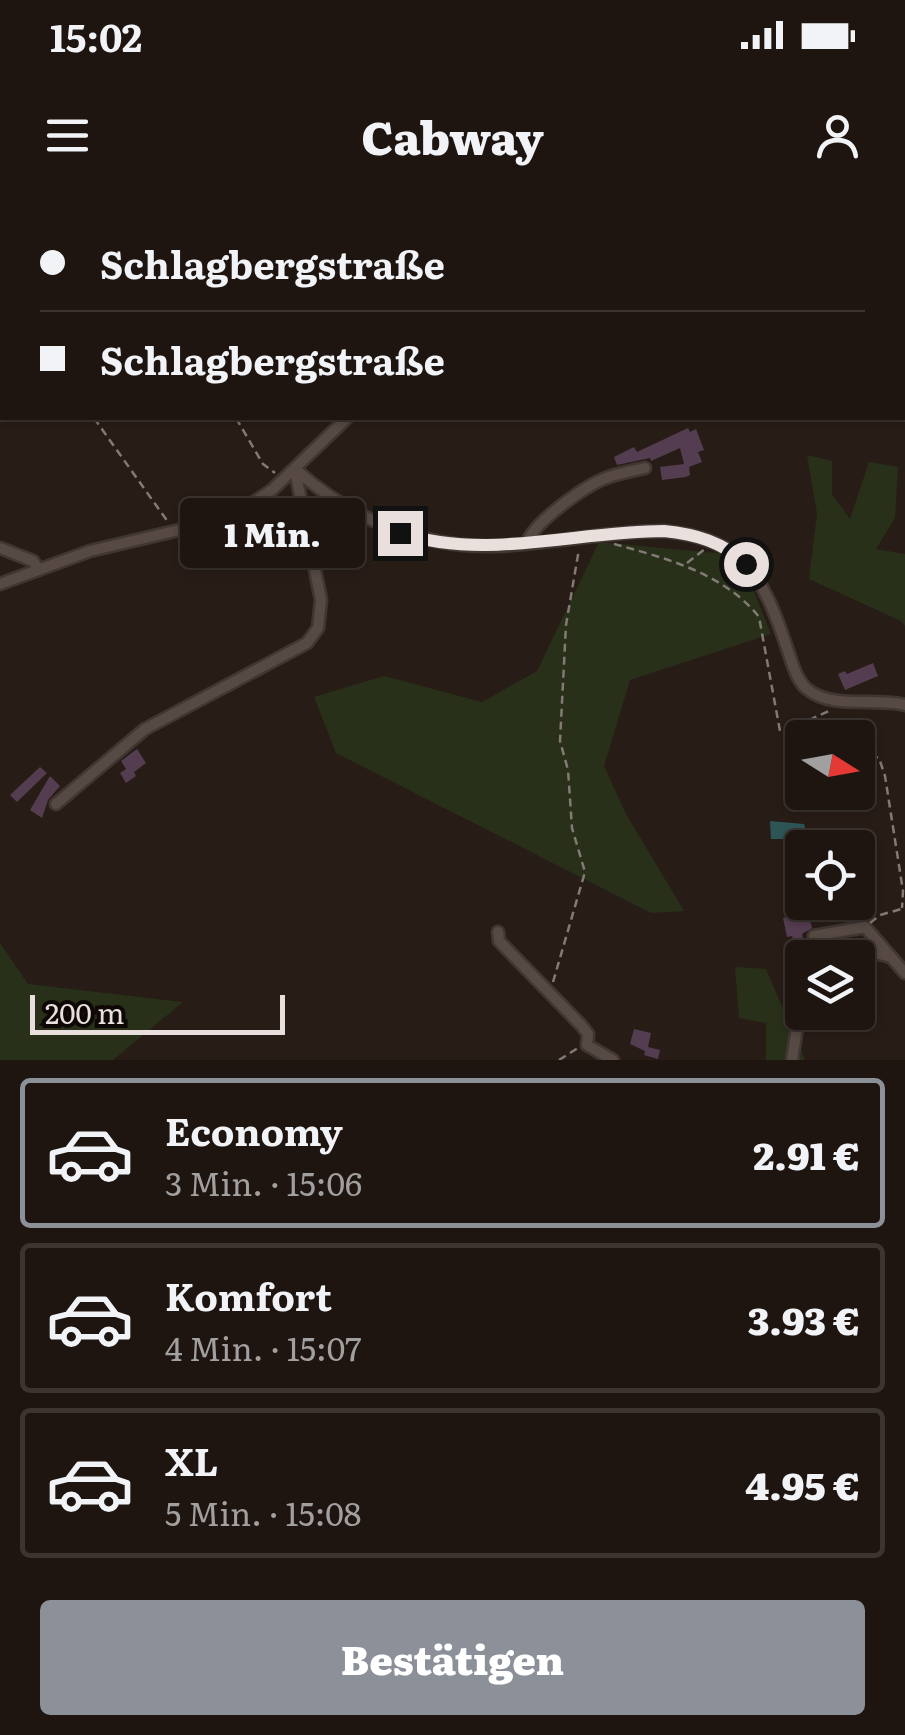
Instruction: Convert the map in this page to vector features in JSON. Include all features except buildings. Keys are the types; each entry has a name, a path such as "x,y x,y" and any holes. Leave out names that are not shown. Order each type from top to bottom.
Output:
{"street":[{"path":"0,584 90,552 216,523 243,512 344,420"},
{"path":"294,468 346,507 414,538 464,545 664,531 714,542 739,556 761,582 806,688 824,697 905,705"},
{"path":"56,804 145,728 288,655 316,634 321,600 294,468"},
{"path":"527,543 534,530 584,490 604,478 645,468"},
{"path":"0,548 29,559 39,570"},
{"path":"814,936 865,927 905,973"},
{"path":"498,932 499,941 588,1034 587,1044 613,1060"},
{"path":"875,952 890,956"},
{"path":"792,1060 797,1030"}],"path":[{"path":"95,420 175,533"},
{"path":"237,420 263,464 282,480"},
{"path":"550,993 585,872 572,828 568,770 560,740 566,625 578,552 586,536 686,564 749,605 758,617 780,731 785,731"},
{"path":"686,564 714,542"},
{"path":"808,720 844,700"},
{"path":"865,927 880,915 904,908 885,776 875,757"},
{"path":"558,1060 587,1044"}],"green space":[{"path":"807,455 832,461 832,494 850,519 869,462 898,467 895,518 876,549 905,554 905,626 809,579 817,514"},
{"path":"599,542 727,554 747,574 771,634 630,680 604,766 626,814 684,911 651,913 336,753 314,697 384,676 482,702 537,671"},
{"path":"0,943 28,984 183,1002 113,1060 0,1060"},
{"path":"735,967 766,969 785,1013 785,1030 792,1030 805,1060 766,1060 766,1023 739,1018"}],"water":[{"path":"770,821 804,824 806,830 785,830 785,839 771,839"}],"route":[{"path":"400,533 446,543 498,546 664,531 722,545 746,564"}]}
